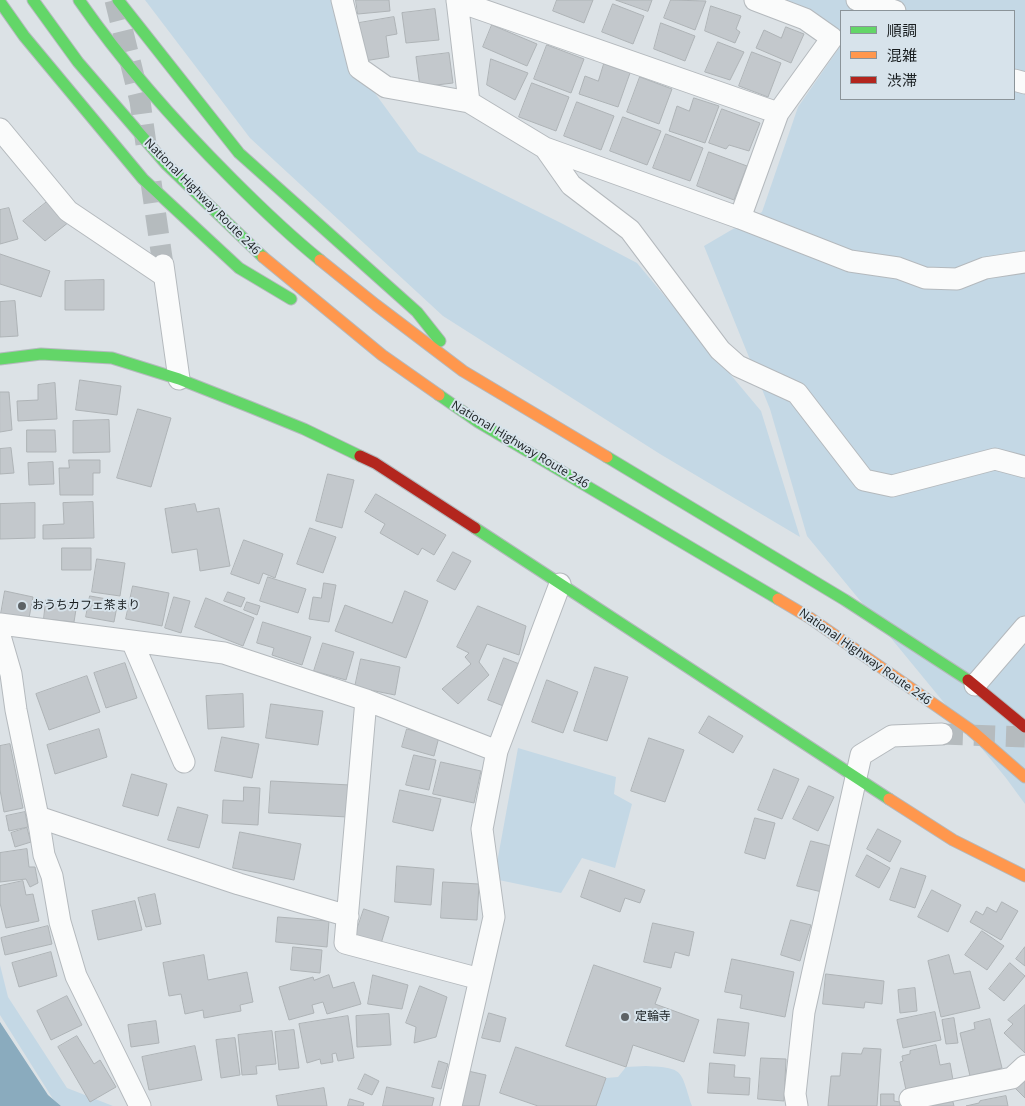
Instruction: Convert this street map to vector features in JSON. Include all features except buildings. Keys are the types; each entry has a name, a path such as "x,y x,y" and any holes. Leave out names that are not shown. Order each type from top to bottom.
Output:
{"main road":[{"name":"National Highway Route 246","path":"33,0 78,62 166,164 270,264 382,355 478,422 810,618 971,730 1025,777"},
{"path":"79,0 107,40 192,139 287,233 376,305 471,376 844,600 975,685 1025,727"},
{"path":"118,0 239,153 417,312 461,368"},
{"path":"0,2 24,36 143,179 240,268 298,304"},
{"path":"315,314 382,355"},
{"path":"0,359 40,354 112,358 179,379 304,429 375,463 856,779 954,840 1025,876"}],"street":[{"path":"342,0 360,68 386,86 469,102 545,148 740,218 850,261 898,268 925,278 957,279 984,268 1025,262"},
{"path":"740,218 778,113 832,38 804,19 755,0"},
{"path":"856,0 891,10"},
{"path":"469,102 457,1 778,113"},
{"path":"0,129 68,211 163,270 179,379"},
{"path":"545,148 571,185 630,230 720,350 738,366 797,393 864,480 892,486 995,459 1025,467"},
{"path":"451,1106 494,917 482,829 497,751 560,584"},
{"path":"0,624 224,654 366,700 497,751"},
{"path":"975,685 1025,627"},
{"path":"0,636 11,674 16,710 44,855 52,876 60,922 76,976 140,1106"},
{"path":"132,641 184,762"},
{"path":"366,700 345,943 480,979"},
{"path":"797,1106 795,1094 804,1012 861,755 892,736 942,734"},
{"path":"38,817 239,884 348,916"},
{"path":"910,1100 1012,1078 1025,1066"}],"shaded area":[{"path":"145,0 332,0 350,59 418,152 637,263 761,411 800,537 660,454 443,316 250,138"},
{"path":"782,0 1025,0 1025,804 1006,778 807,536 770,409 704,246 762,212 798,107 840,46 840,100 1015,100 1015,10 840,10 840,35"},
{"path":"518,748 616,777 614,794 632,804 615,868 582,858 561,893 494,879"},
{"path":"0,965 8,997 67,1088 113,1106 61,1106 53,1099 0,1015"},
{"path":"0,1022 48,1095 61,1106 0,1106"},
{"path":"626,1067 668,1068 679,1073 692,1106 595,1106 606,1078 618,1077"}],"tunnel":[{"path":"115,0 140,101 146,144"},
{"path":"151,182 163,265"},
{"path":"942,734 1025,737"}],"traffic: fast":[{"path":"33,0 78,62 166,164 263,257"},
{"path":"79,0 114,48 192,137 265,211 320,260"},
{"path":"118,0 239,153 417,312 440,341"},
{"path":"0,2 24,36 143,179 239,268 291,299"},
{"path":"0,359 41,354 112,358 179,379 250,407 304,429 360,456"},
{"path":"439,395 478,422 778,599"},
{"path":"607,457 845,600 968,680"},
{"path":"475,528 889,799"}],"traffic: slow":[{"path":"263,257 382,355 439,395"},
{"path":"320,260 463,371 607,457"},
{"path":"778,599 810,618 971,730 1025,777"},
{"path":"889,799 953,840 1025,876"}],"traffic: jam":[{"path":"360,456 375,463 475,528"},
{"path":"968,680 1025,727"}],"place":[{"name":"おうちカフェ茶まり","path":"22,606"},
{"name":"定輪寺","path":"625,1017"}]}
